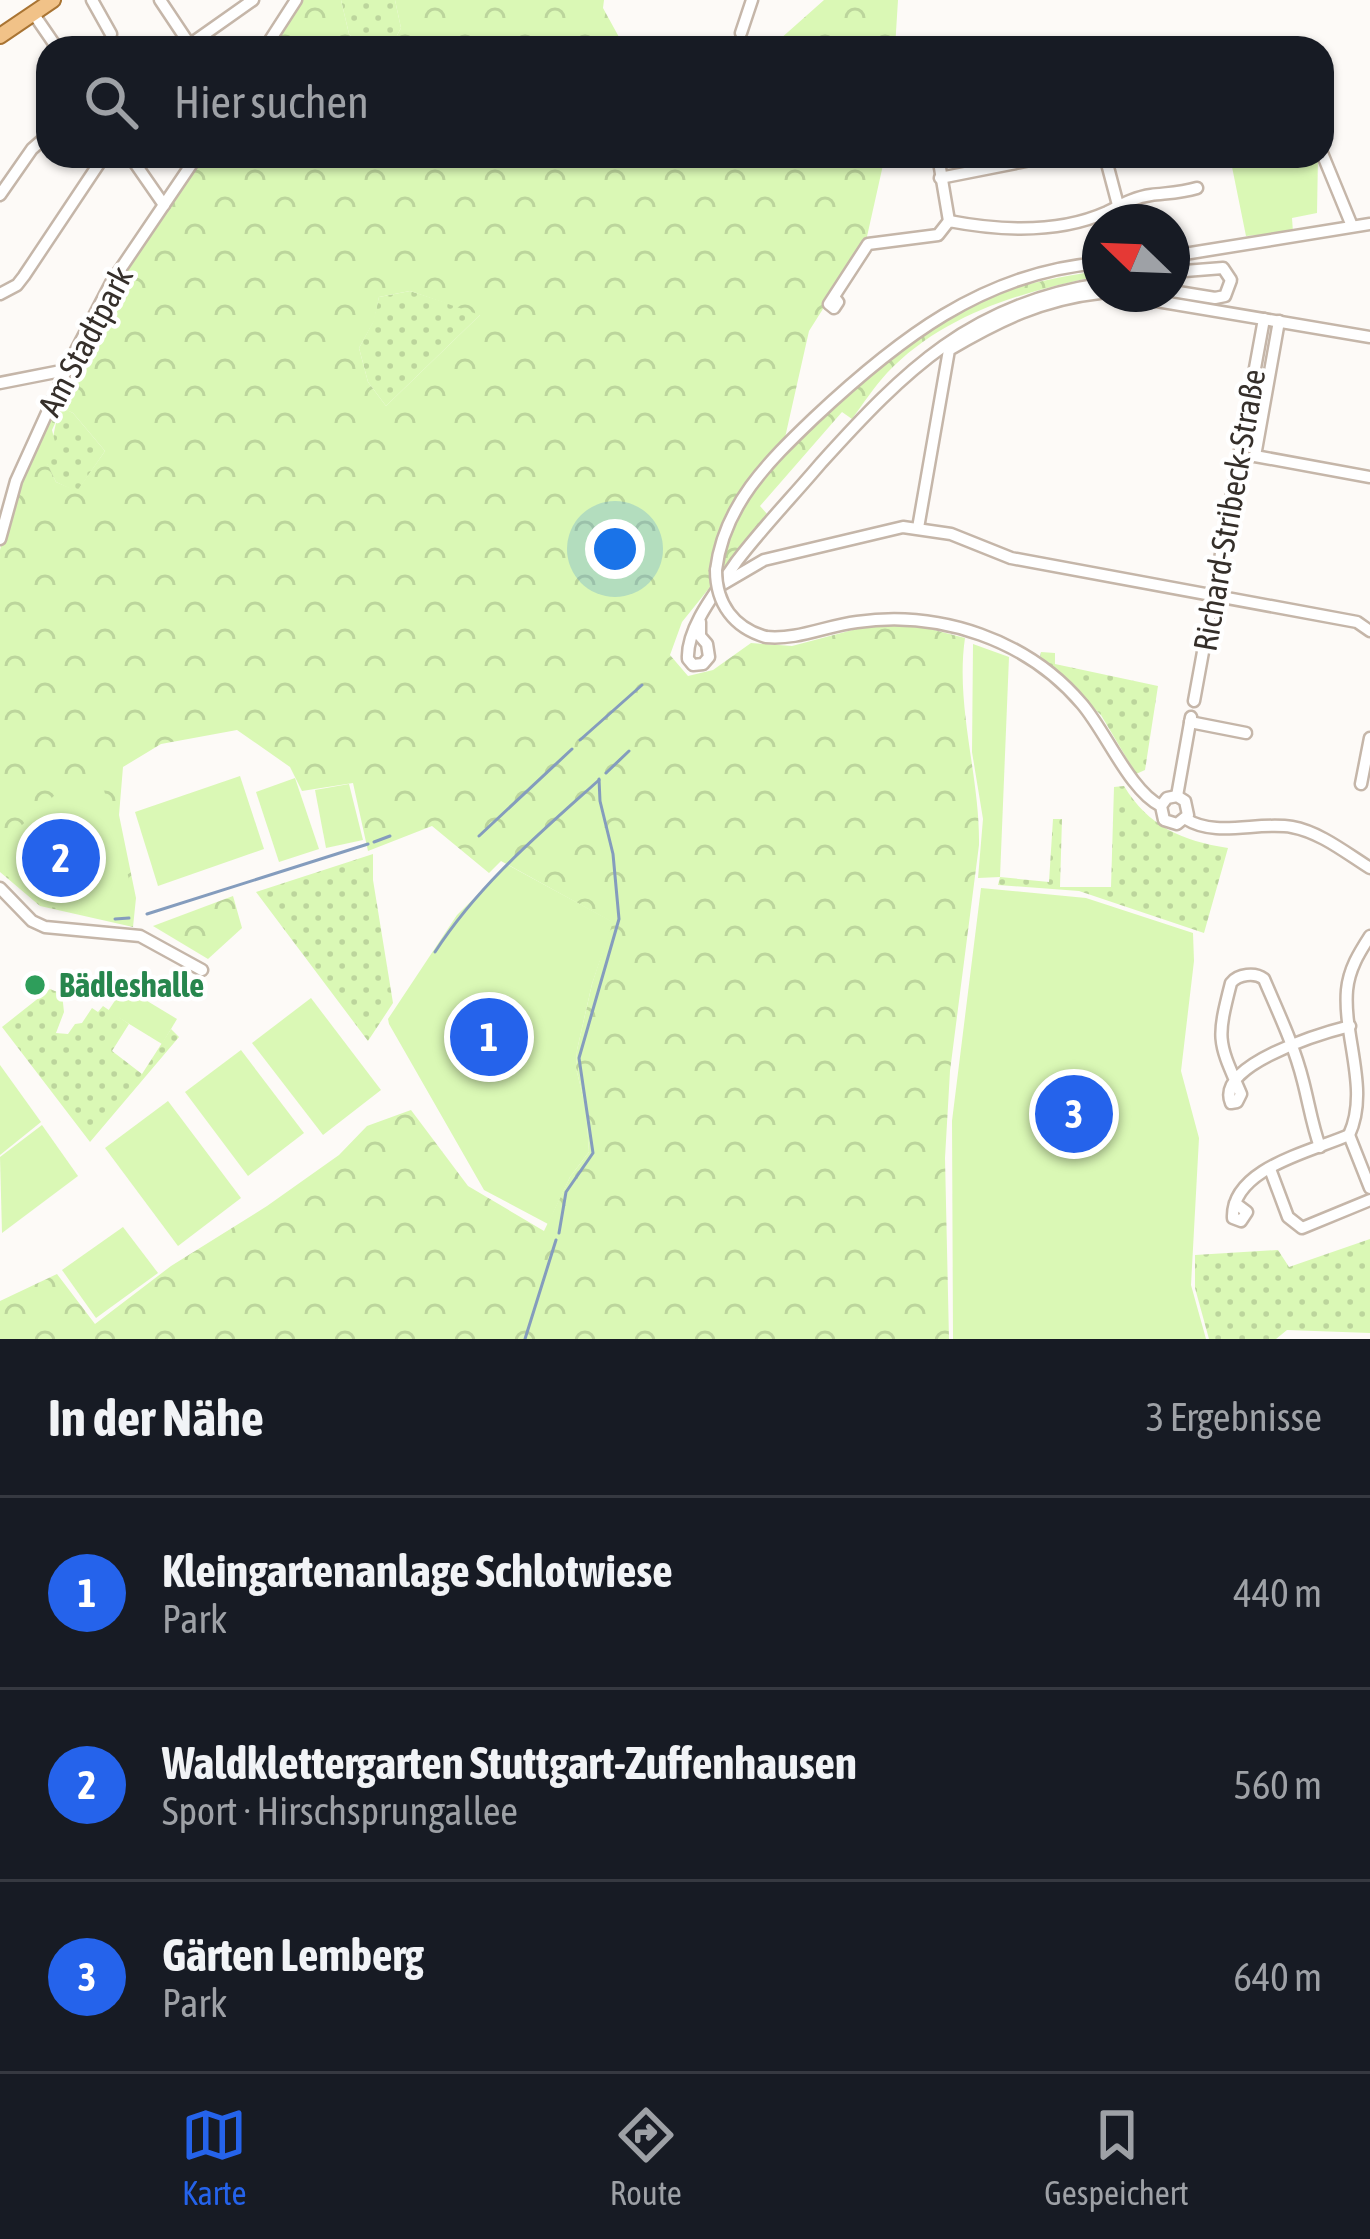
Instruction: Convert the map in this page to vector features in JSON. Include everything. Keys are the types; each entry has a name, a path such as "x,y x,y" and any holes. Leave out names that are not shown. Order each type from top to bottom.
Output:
{"main road":[{"path":"0,36 52,0"}],"street":[{"path":"92,0 111,34"},
{"path":"160,0 182,36"},
{"path":"204,36 253,0"},
{"path":"273,36 296,0"},
{"path":"742,33 752,0"},
{"path":"33,13 49,36"},
{"path":"0,197 36,146"},
{"path":"0,294 24,276 96,168"},
{"path":"138,168 164,206"},
{"name":"Am Stadtpark","path":"0,539 6,494 111,283 188,168"},
{"path":"834,297 868,244 938,235 949,221 939,168"},
{"path":"940,178 990,168"},
{"path":"1109,168 1118,204"},
{"path":"1328,168 1352,226"},
{"path":"1121,204 1197,188"},
{"path":"949,221 1037,229 1082,218"},
{"path":"1190,254 1370,224"},
{"path":"1082,266 996,287 951,309 884,354 786,445 747,489 728,523 716,570 718,596 745,628 766,637 793,638 845,623 892,618 935,622 994,640 1068,687 1095,719 1141,791 1161,806"},
{"path":"1190,271 1223,268 1231,280 1225,296 1190,294"},
{"path":"700,622 766,524 879,398 922,359 970,327 1024,301 1082,288"},
{"path":"918,528 949,350 1001,320 1058,298 1082,295"},
{"path":"1190,307 1370,337"},
{"name":"Richard-Stribeck-Straße","path":"1194,701 1264,319"},
{"path":"1279,321 1255,456 1370,477"},
{"path":"0,383 67,370"},
{"path":"723,584 764,560 891,528 918,528 951,534 1011,558 1357,622 1370,631"},
{"path":"1177,796 1191,720 1246,733"},
{"path":"1361,784 1370,738"},
{"path":"1177,796 1188,805 1186,819 1168,823 1161,806 1167,798 1177,796"},
{"path":"1186,819 1208,827 1305,830 1370,868"},
{"path":"0,887 45,927 140,936 202,970"},
{"path":"1370,936 1349,978 1347,995 1357,1099 1349,1135 1370,1188"},
{"path":"1320,1148 1292,1045 1264,979 1253,974 1233,979 1220,1044 1235,1080 1252,1065 1292,1045 1350,1026"},
{"path":"1235,1203 1248,1182 1349,1135"},
{"path":"1270,1169 1288,1217 1302,1228 1370,1200"}],"green space":[{"path":"301,0 341,0 351,36 277,36"},
{"path":"341,0 395,0 401,28 397,36 349,34"},
{"path":"395,0 604,0 603,8 618,36 397,36 401,28"},
{"path":"824,0 898,0 896,36 784,36"},
{"path":"193,168 882,168 866,241 809,331 782,451 787,454 857,385 933,326 1004,291 1082,273 1082,280 986,308 933,335 882,378 852,419 842,412 760,506 768,515 682,622 670,655 688,676 713,670 751,643 792,646 879,623 911,624 965,638 963,689 979,845 950,1071 945,1158 949,1339 0,1339 0,1301 57,1274 95,1324 171,1266 339,1155 367,1126 411,1110 468,1186 544,1231 570,1177 589,1152 577,1050 612,922 501,861 489,873 432,826 368,851 353,783 302,791 290,767 237,730 161,744 123,767 119,815 136,898 133,927 40,906 0,872 0,550 13,497 113,286","holes":["410,291 480,315 386,406 368,382 359,348 374,321 379,297","62,408 73,413 105,451 77,491 56,482 47,463 55,442 52,430"]},
{"path":"1232,168 1318,168 1317,213 1292,218 1293,232 1246,236"},
{"path":"410,291 481,314 386,406 368,382 359,348 379,297"},
{"path":"61,407 73,413 105,451 77,492 56,482 46,462"},
{"path":"973,644 1009,657 1000,877 978,878 983,819 972,752"},
{"path":"1041,652 1055,653 1055,664 1158,686 1145,770 1136,774 1101,715 1040,657"},
{"path":"240,776 264,849 158,886 135,812"},
{"path":"295,778 319,849 279,862 256,792"},
{"path":"68,783 102,783 134,897 127,921 40,905 0,870 0,845"},
{"path":"349,784 363,840 326,848 315,790"},
{"path":"1124,786 1144,812 1168,829 1228,848 1204,933 1079,891 998,885 1000,877 1049,882 1053,819 1062,819 1060,887 1111,887 1114,787"},
{"path":"373,854 393,1003 368,1041 256,892"},
{"path":"508,865 613,922 577,1050 589,1152 570,1177 548,1224 484,1190 388,1019 457,915"},
{"path":"981,888 1086,898 1193,933 1181,1071 1199,1138 1191,1285 1206,1339 953,1339 952,1121"},
{"path":"233,896 242,928 208,959 153,926"},
{"path":"124,987 177,1019 162,1044 108,1011"},
{"path":"50,989 62,994 64,1012 56,1033 68,1034 92,1008 98,1012 103,1006 129,1024 112,1051 142,1074 171,1029 179,1037 90,1142 2,1027"},
{"path":"311,998 381,1090 323,1135 252,1043"},
{"path":"241,1050 304,1133 248,1176 185,1092"},
{"path":"0,1065 41,1122 0,1155"},
{"path":"168,1101 241,1198 178,1246 105,1148"},
{"path":"42,1125 78,1176 2,1233 0,1157"},
{"path":"123,1227 158,1273 96,1318 62,1270"},
{"path":"1370,1239 1370,1333 1287,1330 1276,1339 1209,1339 1195,1288 1195,1255 1278,1250 1289,1267"}],"waterway":[{"path":"580,740 642,685"},
{"path":"479,836 572,749"},
{"path":"606,773 629,751"},
{"path":"559,1233 566,1192 593,1153 579,1058 619,919 599,779"},
{"path":"435,952 491,882 599,780"},
{"path":"374,842 390,836"},
{"path":"147,914 368,844"},
{"path":"115,919 129,918"},
{"path":"525,1339 556,1240"}],"place":[{"name":"Waldklettergarten Stuttgart-Zuffenhausen","path":"61,858"},
{"name":"Bädleshalle","path":"35,985"},
{"name":"Kleingartenanlage Schlotwiese","path":"489,1037"},
{"name":"Gärten Lemberg","path":"1074,1114"}]}
